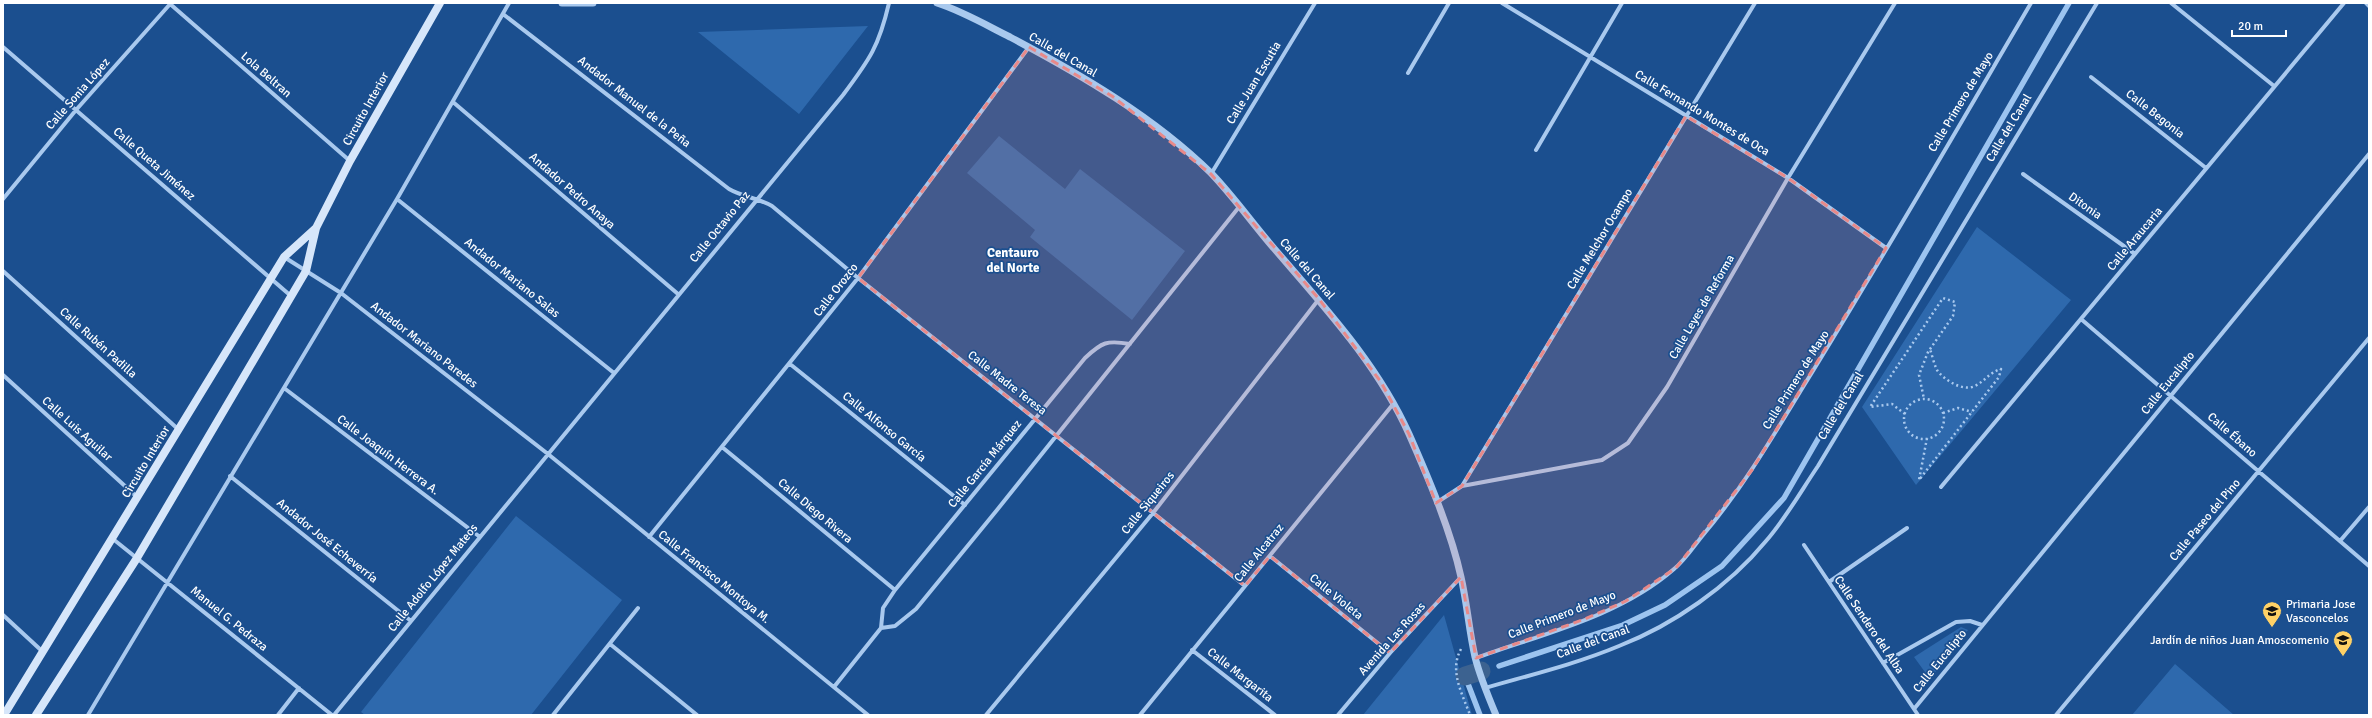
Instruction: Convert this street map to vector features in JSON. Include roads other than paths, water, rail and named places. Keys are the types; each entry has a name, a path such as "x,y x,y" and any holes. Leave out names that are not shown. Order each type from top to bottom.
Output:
{"main road":[{"name":"Circuito Interior","path":"36,715 137,558 292,297 306,271 316,228 350,161 440,3"},
{"name":"Circuito Interior","path":"4,715 44,652 284,257 316,228"}],"street":[{"name":"Lola Beltran","path":"170,3 350,161"},
{"name":"Calle Sonia López","path":"3,199 76,110 170,3"},
{"path":"88,715 397,199 454,102 509,3"},
{"path":"562,3 593,3"},
{"name":"Calle Octavio Paz","path":"548,454 866,64 881,35 889,3"},
{"name":"Calle del Canal","path":"937,3 981,22 1029,47 1112,96 1172,140 1211,174 1319,299 1357,346 1394,403 1409,434 1453,546 1462,577 1476,658 1496,715"},
{"name":"Calle Juan Escutia","path":"1211,174 1315,3"},
{"path":"1408,73 1449,3"},
{"name":"Calle Fernando Montes de Oca","path":"1502,3 1788,178 1886,248"},
{"path":"1536,150 1622,3"},
{"name":"Calle Melchor Ocampo","path":"1462,486 1755,3"},
{"name":"Calle Leyes de Reforma","path":"1436,502 1462,486 1602,460 1628,443 1667,387 1788,178 1895,3"},
{"name":"Calle Primero de Mayo","path":"1476,658 1585,619 1619,604 1651,587 1676,568 1725,508 1752,470 2031,3"},
{"name":"Calle del Canal","path":"1486,688 1591,656 1643,635 1672,619 1721,584 1766,542 1788,513 1818,466 2097,3"},
{"path":"2171,3 2274,86"},
{"name":"Calle Araucaria","path":"1941,487 2344,3"},
{"path":"2366,3 2369,6"},
{"name":"Andador Manuel de la Peña","path":"503,14 729,189 755,200"},
{"name":"Calle Queta Jiménez","path":"3,46 292,297"},
{"name":"Calle Orozco","path":"649,537 858,278 1029,47"},
{"name":"Calle Begonia","path":"2091,77 2206,168"},
{"name":"Andador Pedro Anaya","path":"454,102 678,294"},
{"name":"Calle Eucalipto","path":"1914,709 2369,154"},
{"name":"Ditonia","path":"2023,174 2135,254"},
{"name":"Andador Mariano Salas","path":"397,199 614,373"},
{"name":"Calle Madre Teresa","path":"755,200 762,200 772,206 858,278 1245,586"},
{"path":"834,687 881,628 895,626 916,609 1239,207"},
{"name":"Andador Mariano Paredes","path":"284,257 341,293 548,454"},
{"name":"Calle Rubén Padilla","path":"3,271 179,430"},
{"name":"Calle Siqueiros","path":"986,715 1154,513 1319,299"},
{"name":"Calle Ébano","path":"2081,319 2369,566"},
{"name":"Calle Paseo del Pino","path":"2056,715 2369,338"},
{"name":"Calle García Márquez","path":"881,628 883,608 895,590 1085,358 1098,346 1110,342 1130,344"},
{"name":"Calle Alfonso García","path":"790,364 965,505"},
{"name":"Calle Luis Aguilar","path":"3,375 138,498"},
{"name":"Calle Joaquín Herrera A.","path":"284,388 480,537"},
{"name":"Calle Alcatraz","path":"1140,715 1394,403"},
{"name":"Calle Diego Rivera","path":"722,447 895,590"},
{"name":"Calle Francisco Montoya M.","path":"548,454 868,715"},
{"name":"Calle Adolfo López Mateos","path":"333,715 548,454"},
{"name":"Andador José Echeverría","path":"230,476 411,621"},
{"path":"2340,541 2369,507"},
{"path":"1829,582 1907,528"},
{"name":"Manuel G. Pedraza","path":"113,539 333,715"},
{"name":"Calle Sendero del Alba","path":"1804,545 1918,715"},
{"name":"Calle Violeta","path":"1270,556 1390,653"},
{"name":"Avenida Las Rosas","path":"1338,715 1390,653 1462,577"},
{"path":"552,715 638,608"},
{"path":"3,615 44,652"},
{"name":"Calle Eucalipto","path":"1883,663 1956,622 1970,621 1982,625"},
{"path":"610,644 697,715"},
{"name":"Calle Margarita","path":"1192,650 1275,715"},
{"path":"278,715 299,688"}],"waterway":[{"path":"1499,666 1623,625 1665,605 1722,566 1784,498 2069,3"},
{"path":"1465,676 1481,671"},
{"path":"1465,676 1480,715"}],"place":[{"name":"Primaria Jose Vasconcelos","path":"2272,628"},
{"name":"Jardín de niños Juan Amoscomenio","path":"2343,657"}],"district":[{"name":"Centauro del Norte","path":"1013,260"}]}
